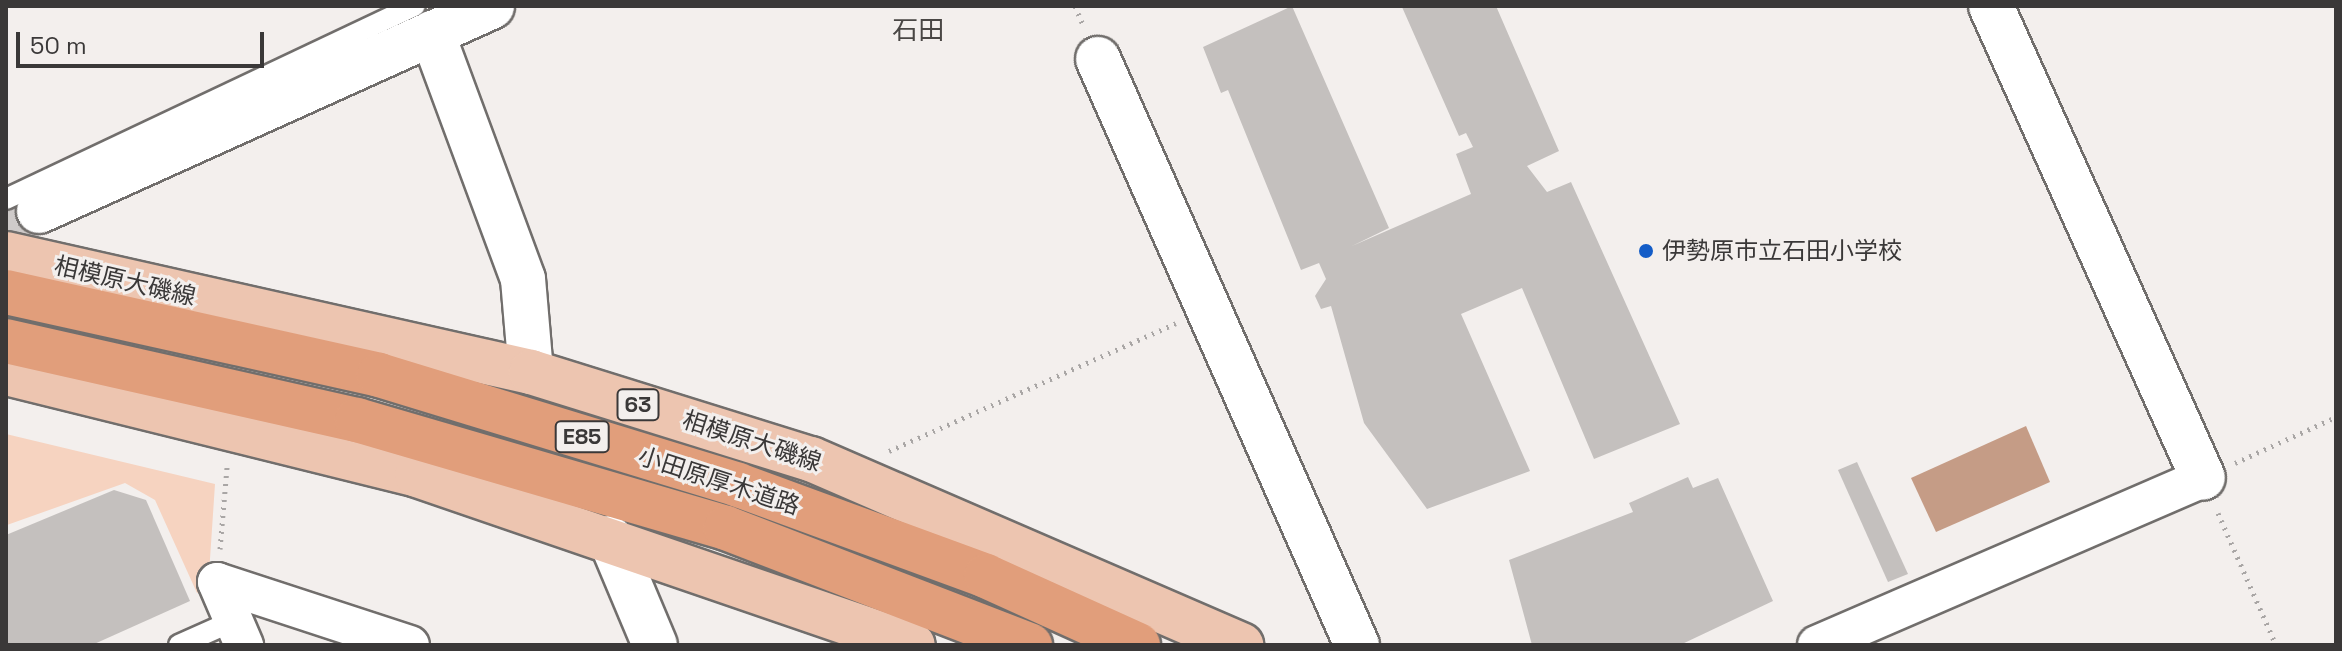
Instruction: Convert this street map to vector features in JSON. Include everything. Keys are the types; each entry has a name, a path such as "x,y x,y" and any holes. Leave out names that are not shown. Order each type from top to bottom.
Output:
{"highway":[{"name":"小田原厚木道路","path":"6,292 379,375 738,485 986,576 1138,645"},
{"name":"小田原厚木道路","path":"6,341 357,420 698,520 1030,645"}],"main road":[{"name":"相模原大磯線","path":"6,254 531,372 871,483 1241,645"},
{"path":"6,373 230,426 417,475 610,538 913,645"}],"street":[{"path":"22,205 423,15 492,6"},
{"path":"1817,645 2203,478 1991,6"},
{"path":"423,15 523,279 531,372"},
{"path":"1098,59 1357,645"},
{"path":"610,538 651,634"},
{"path":"651,634 665,579 688,565"},
{"path":"217,582 239,633"},
{"path":"217,582 410,645"}],"lane":[{"path":"179,645 239,633"}],"path":[{"path":"871,483 884,453 1210,308"},
{"path":"2276,645 2203,478 2336,417"},
{"path":"217,582 230,426"}],"shaded area":[{"path":"2026,426 2050,482 1936,532 1911,478"},
{"path":"6,434 215,484 208,589 197,593 155,500 125,483 7,525"}],"building":[{"path":"1292,6 1389,228 1352,246 1471,194 1456,154 1473,147 1466,133 1459,136 1402,7 1391,6 1496,6 1559,151 1527,166 1547,192 1571,182 1680,424 1594,459 1522,288 1461,314 1530,471 1427,509 1364,423 1331,306 1321,309 1315,296 1326,279 1319,263 1301,270 1228,90 1221,93 1203,47"},
{"path":"1857,462 1908,574 1888,582 1838,470"},
{"path":"1688,477 1693,488 1718,478 1773,601 1680,645 1532,645 1509,560 1633,512 1629,503"},
{"path":"114,490 146,500 190,601 92,645 6,645 6,535"}],"tunnel":[{"path":"6,226 39,211"}],"place":[{"name":"伊勢原市立石田小学校","path":"1646,251"}],"district":[{"name":"石田","path":"918,31"}]}
